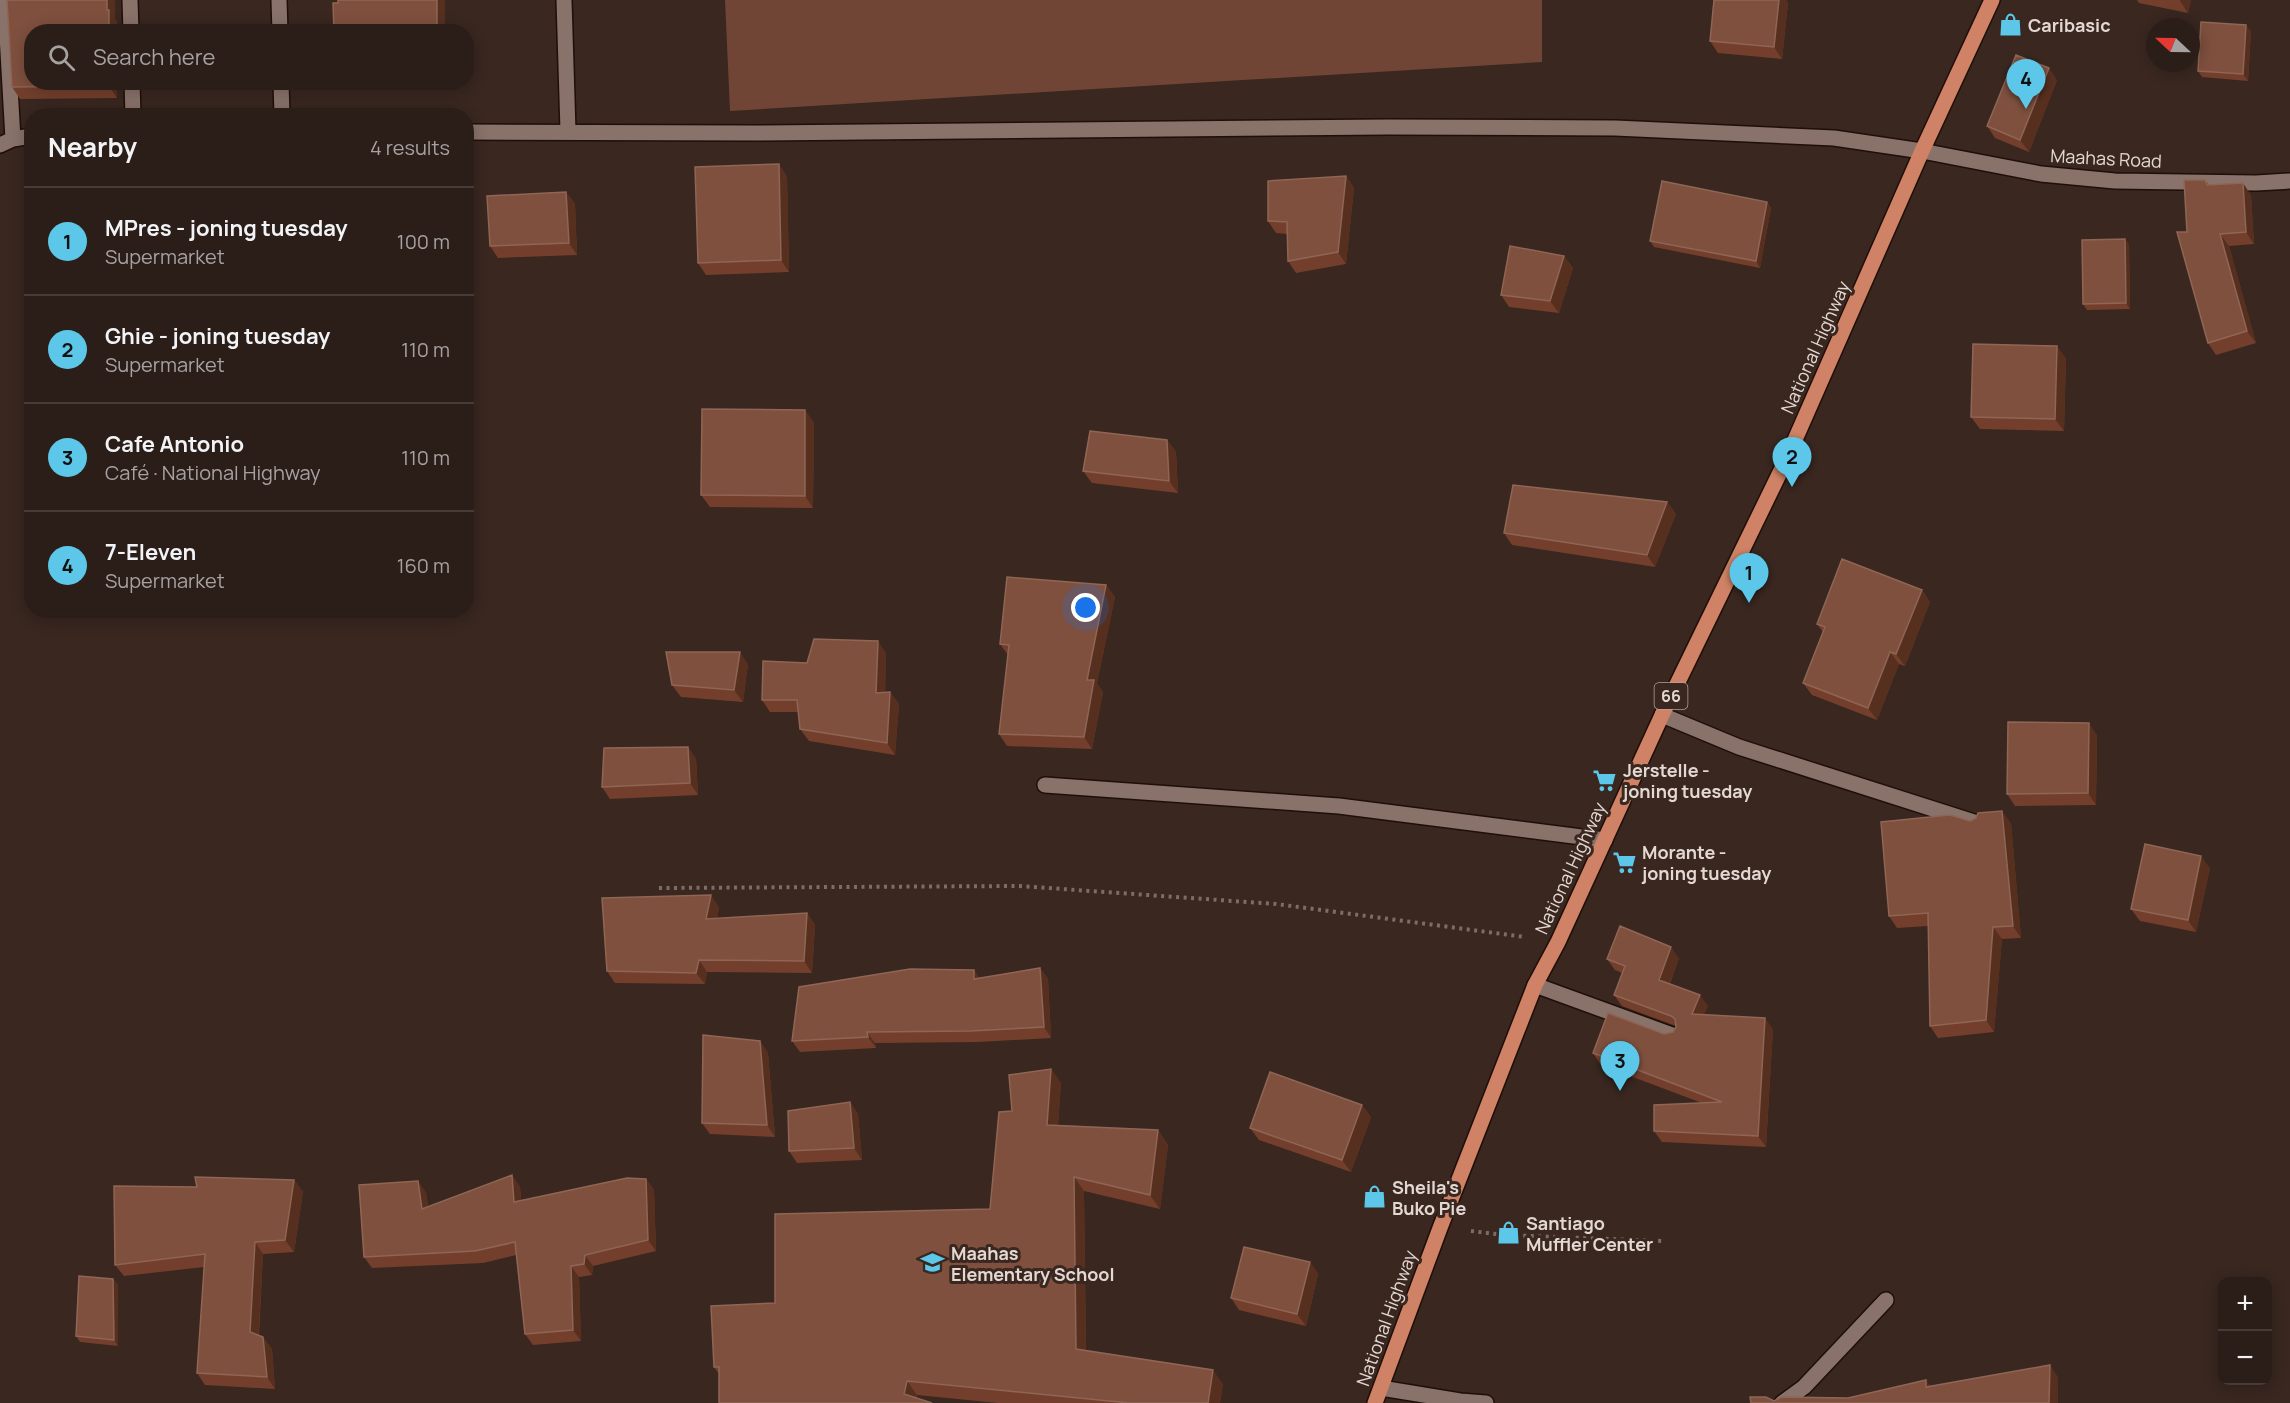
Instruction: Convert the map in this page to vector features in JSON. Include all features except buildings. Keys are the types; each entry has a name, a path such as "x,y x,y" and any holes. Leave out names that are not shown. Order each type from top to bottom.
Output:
{"main road":[{"name":"National Highway","path":"1375,1403 1440,1228 1535,985 1558,942 1662,715 1787,458 1922,151 1992,0"}],"street":[{"path":"5,0 6,142 24,138"},
{"path":"130,0 131,24"},
{"path":"279,0 280,24"},
{"path":"564,0 568,132"},
{"path":"132,90 133,108"},
{"path":"281,90 282,108"},
{"name":"Maahas Road","path":"474,132 753,133 1388,127 1615,128 1834,138 1922,151 2041,174 2115,181 2256,183 2290,181"},
{"path":"1662,715 1739,747 1977,824"},
{"path":"1045,785 1339,806 1605,840"},
{"path":"1535,985 1675,1036"},
{"path":"1782,1403 1804,1387 1886,1300"},
{"path":"1381,1388 1486,1403"}],"path":[{"path":"659,888 1019,886 1276,904 1558,942"},
{"path":"1440,1228 1504,1235 1663,1241"}],"shaded area":[{"path":"725,0 1542,0 1542,62 730,111"}],"place":[{"name":"Caribasic","path":"2010,25"},
{"name":"7-Eleven","path":"2026,109"},
{"name":"Ghie - joning tuesday","path":"1792,487"},
{"name":"MPres - joning tuesday","path":"1749,603"},
{"name":"Jerstelle - joning tuesday","path":"1605,780"},
{"name":"Morante - joning tuesday","path":"1624,862"},
{"name":"Cafe Antonio","path":"1620,1091"},
{"name":"Sheila's Buko Pie","path":"1374,1197"},
{"name":"Santiago Muffler Center","path":"1508,1233"},
{"name":"Maahas Elementary School","path":"933,1263"}]}
